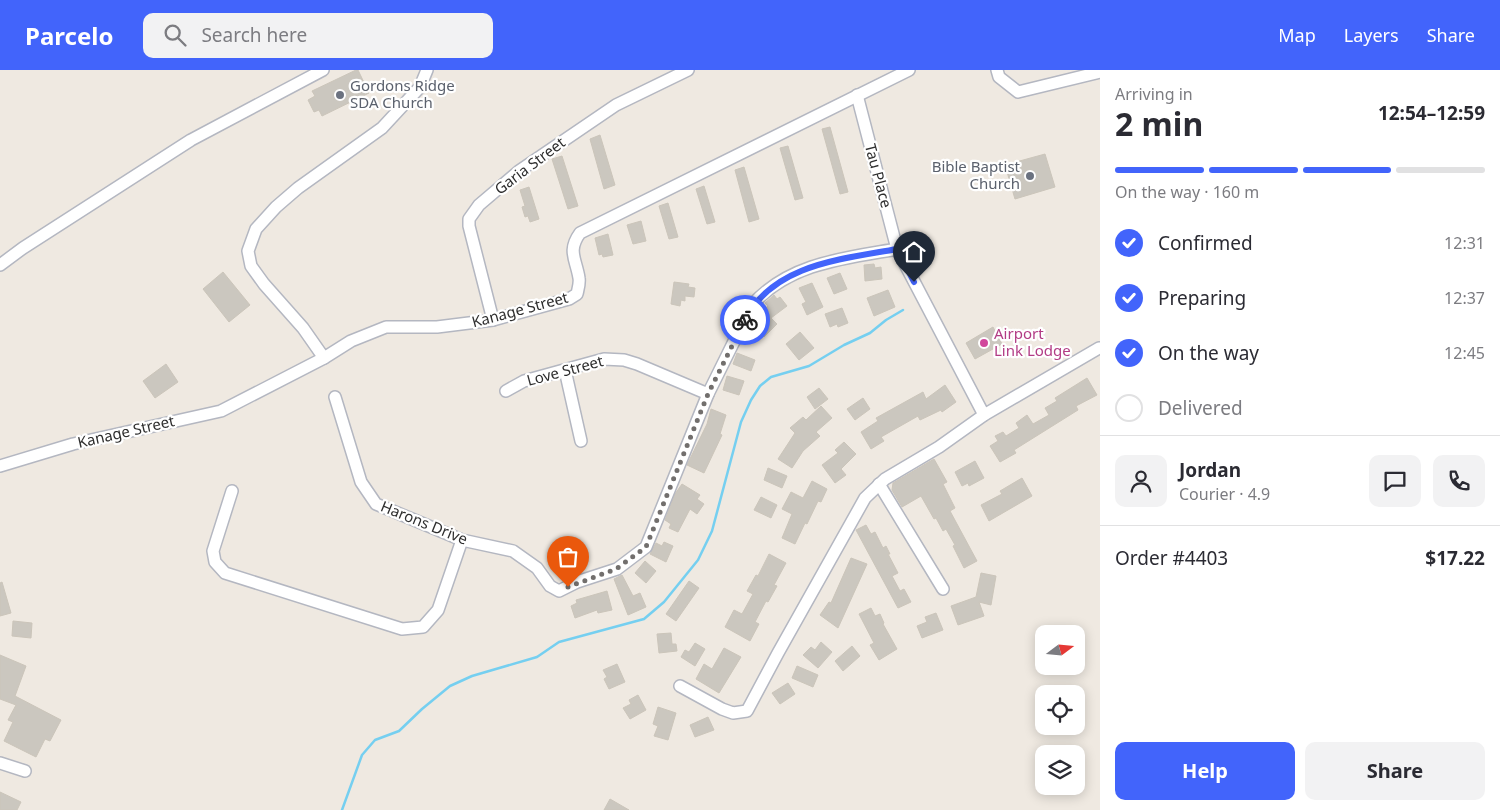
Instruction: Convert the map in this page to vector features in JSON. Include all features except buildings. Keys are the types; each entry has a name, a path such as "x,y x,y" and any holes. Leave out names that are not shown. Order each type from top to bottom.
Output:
{"street":[{"path":"0,266 23,248 191,140 323,70"},
{"path":"324,358 303,328 264,284 251,266 248,251 256,229 276,206 382,128 420,87 428,70"},
{"name":"Garia Street","path":"493,320 469,226 470,219 479,205 519,171 616,105 688,70"},
{"name":"Kanage Street","path":"0,466 74,444 222,411 351,342 386,327 437,327 493,320 569,299 577,294 579,279 572,251 575,240 580,233 909,70"},
{"path":"997,70 999,77 1018,92 1100,72"},
{"name":"Tau Place","path":"857,95 897,249 984,415"},
{"name":"Harons Drive","path":"335,397 361,482 376,504 462,540 513,551 537,568 550,586 560,591 577,582 616,569 646,547 708,394 752,305 767,290 787,277 824,262 897,249"},
{"path":"680,686 733,714 747,711 865,498 884,479 939,447 984,415 1099,348"},
{"name":"Love Street","path":"506,391 524,381 604,359 624,360 708,394"},
{"path":"565,370 581,441"},
{"path":"879,484 943,589"},
{"path":"232,491 212,551 215,562 225,573 402,629 423,627 438,610 462,540"},
{"path":"0,764 26,771"}],"waterway":[{"path":"342,810 362,755 375,740 399,731 450,686 472,676 537,657 559,642 644,619 664,602 698,560 712,531 741,422 760,386 771,377 809,366 844,345 870,333 886,320 903,310"}],"way so far":[{"path":"568,587 577,582 616,569 646,547 708,394 745,320"}],"place":[{"name":"Gordons Ridge SDA Church","path":"340,95"},
{"name":"Bible Baptist Church","path":"1030,176"},
{"name":"Airport Link Lodge","path":"984,343"}],"route":[{"path":"745,320 752,305 778,282 824,262 897,249 914,282"}]}
